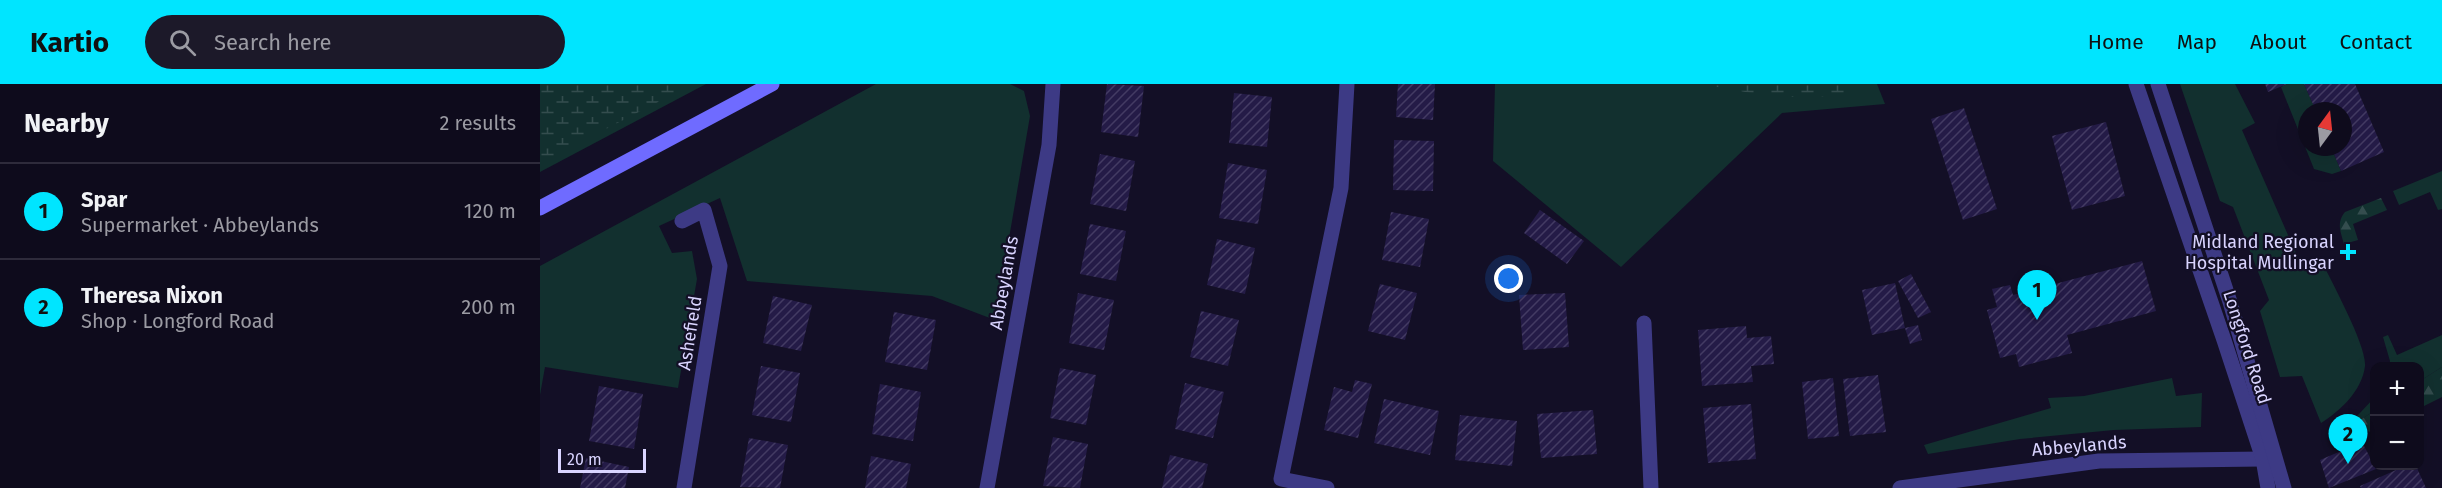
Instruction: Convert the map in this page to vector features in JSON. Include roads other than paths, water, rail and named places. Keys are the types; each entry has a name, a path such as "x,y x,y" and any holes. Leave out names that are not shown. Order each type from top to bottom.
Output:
{"main road":[{"path":"540,208 772,84"}],"street":[{"name":"Abbeylands","path":"987,488 1049,145 1053,84"},
{"path":"1327,488 1280,484 1341,188 1347,84"},
{"name":"Longford Road","path":"2138,84 2142,104 2263,459 2268,488"},
{"path":"2158,84 2213,250 2284,488"},
{"name":"Ashefield","path":"682,221 704,210 720,266 684,488"},
{"path":"2213,250 2214,266 2231,325 2224,340"},
{"path":"1644,323 1651,488"},
{"name":"Abbeylands","path":"1900,488 2099,461 2263,459"}],"place":[{"name":"Midland Regional Hospital Mullingar","path":"2348,252"},
{"name":"Spar","path":"2037,320"},
{"name":"Theresa Nixon","path":"2348,464"}]}
